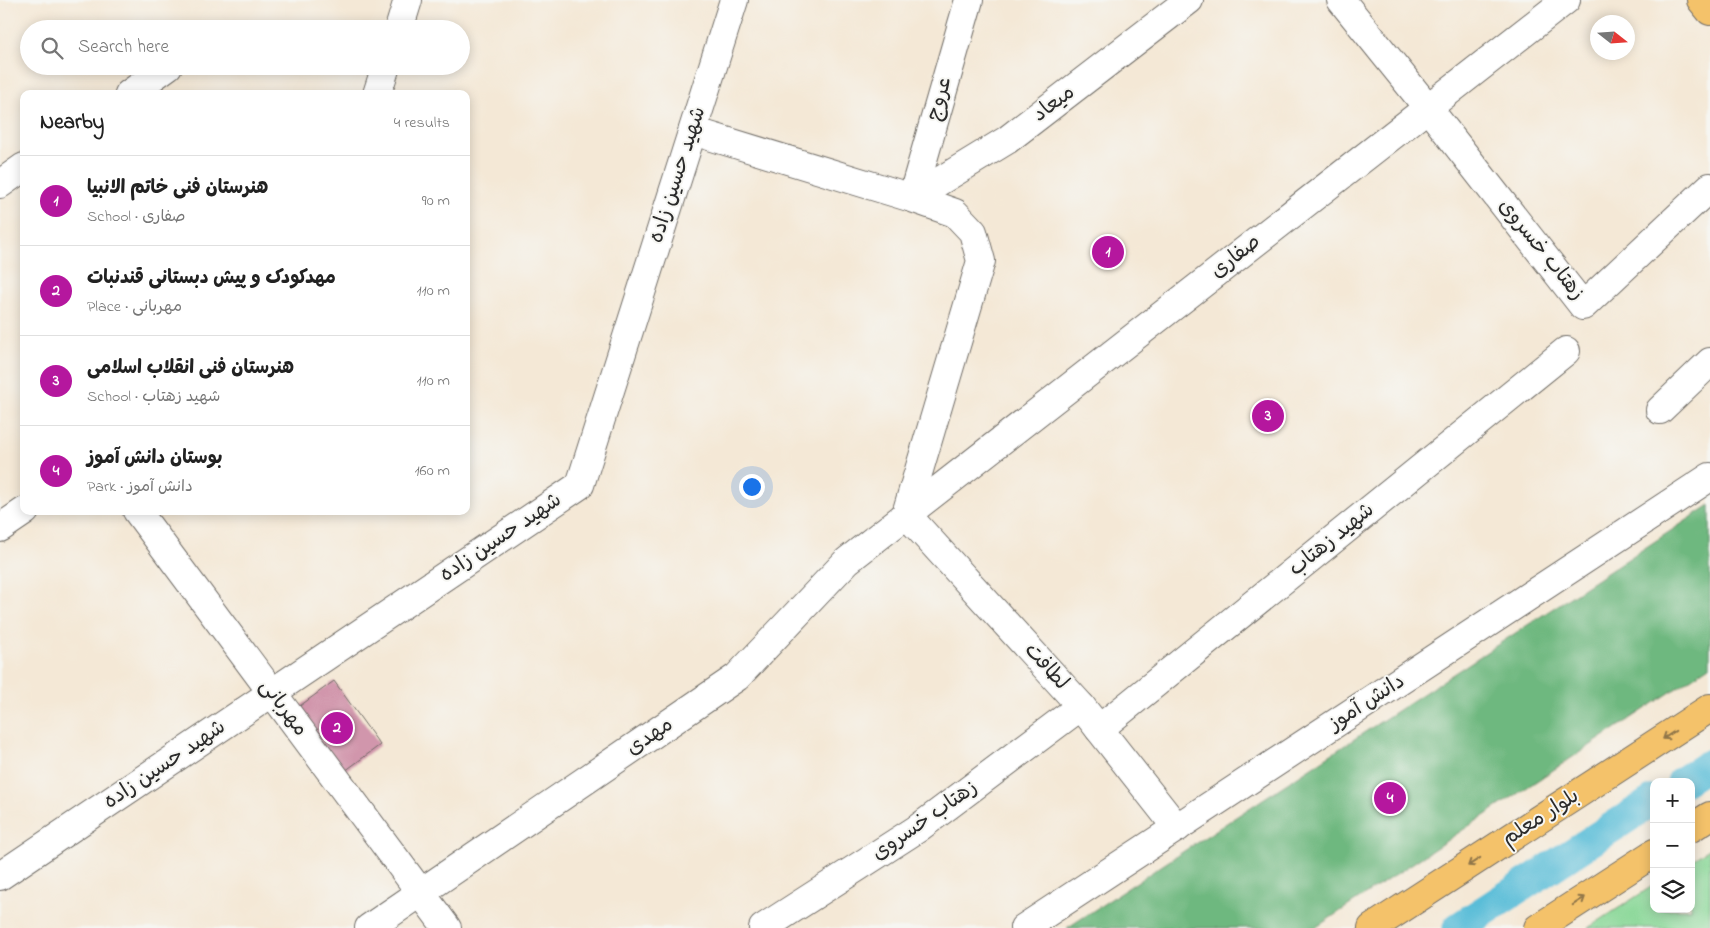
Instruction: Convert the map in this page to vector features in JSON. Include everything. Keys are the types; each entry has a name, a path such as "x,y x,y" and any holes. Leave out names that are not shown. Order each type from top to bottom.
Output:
{"main road":[{"path":"1701,0 1710,11"},
{"name":"بلوار معلم","path":"1372,928 1710,708"},
{"path":"1538,928 1650,856"}],"street":[{"path":"402,20 408,0"},
{"name":"شهید حسین زاده","path":"0,876 580,485 734,0"},
{"name":"عروج","path":"912,198 969,0"},
{"name":"میعاد","path":"912,198 1007,140 1189,0"},
{"path":"1341,0 1428,108"},
{"name":"صفاری","path":"906,514 1566,0"},
{"path":"135,90 155,75"},
{"path":"378,90 383,75"},
{"name":"زهتاب خسروی","path":"1428,108 1583,306 1710,187"},
{"path":"692,131 912,198 955,213 973,232 981,261 906,514"},
{"path":"0,184 20,170"},
{"name":"شهید زهتاب","path":"1099,729 1566,351"},
{"path":"1660,410 1710,362"},
{"name":"دانش آموز","path":"1024,928 1710,477"},
{"path":"0,528 20,514"},
{"name":"لطافت","path":"906,514 1082,706 1176,828"},
{"name":"مهدی","path":"369,928 737,677 847,561 906,514"},
{"name":"مهربانی","path":"140,515 447,928"},
{"name":"زهتاب خسروی","path":"763,928 917,829 1082,706"}],"green space":[{"path":"1710,505 1710,666 1315,928 1067,928"},
{"path":"1710,848 1710,928 1588,928 1650,888 1650,913 1695,913 1695,858"}],"building":[{"path":"334,681 380,745 341,774 293,711"}],"waterway":[{"path":"1688,778 1710,764"},
{"path":"1458,928 1650,803"}],"place":[{"name":"هنرستان فنی خاتم الانبیا","path":"1108,252"},
{"name":"هنرستان فنی انقلاب اسلامی","path":"1268,416"},
{"name":"مهدکودک و پیش دبستانی قندنبات","path":"337,728"},
{"name":"بوستان دانش آموز","path":"1390,798"}]}
